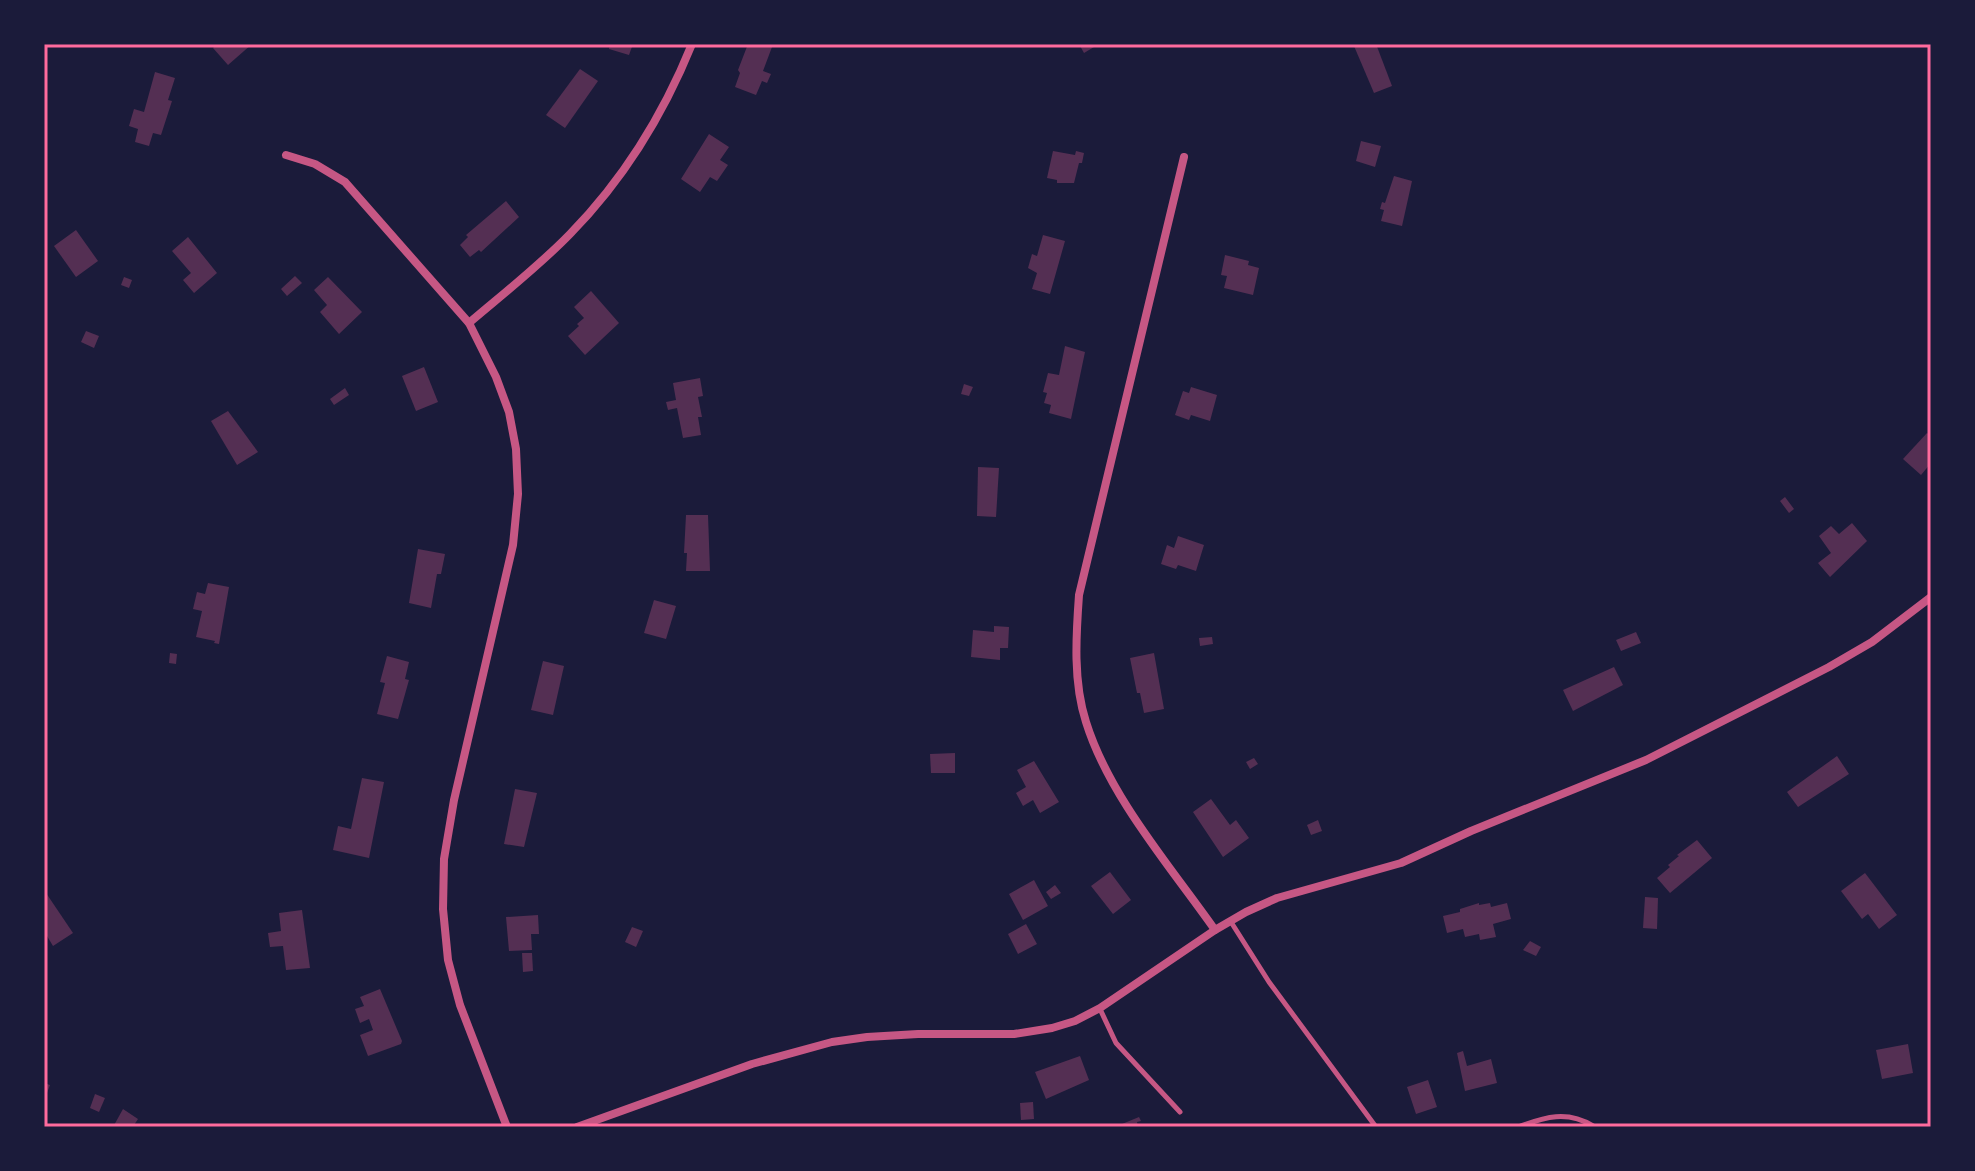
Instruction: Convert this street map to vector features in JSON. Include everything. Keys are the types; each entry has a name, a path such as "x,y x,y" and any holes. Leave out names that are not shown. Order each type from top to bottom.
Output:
{"street":[{"path":"469,323 541,263 604,196 639,148 692,44"},
{"path":"286,155 315,164 345,182 469,323 496,377 509,412 516,449 518,494 513,545 454,800 444,859 443,909 448,960 460,1005 507,1127"},
{"path":"1184,157 1087,557 1078,607 1078,679 1085,720 1114,786 1215,930"},
{"path":"577,1127 752,1064 832,1042 918,1034 1014,1034 1075,1021 1100,1008 1230,921 1277,898 1401,863 1646,760 1829,667 1872,642 1931,597"}],"lane":[{"path":"1230,921 1269,982 1376,1127"},
{"path":"1100,1008 1116,1043 1180,1112"},
{"path":"1518,1127 1562,1115 1578,1117 1593,1126"}],"building":[{"path":"217,44 252,44 228,65 213,48"},
{"path":"610,44 633,44 629,55 609,49"},
{"path":"748,44 772,47 763,71 771,74 767,83 762,81 756,95 735,87"},
{"path":"1079,44 1099,44 1084,53"},
{"path":"1376,44 1392,86 1374,93 1354,46"},
{"path":"580,69 598,81 565,128 546,115"},
{"path":"155,72 175,78 168,100 172,101 161,135 153,133 149,146 135,142 138,129 129,126 134,109 144,112"},
{"path":"709,134 729,147 720,160 728,165 717,181 710,177 700,192 681,179"},
{"path":"1361,141 1381,146 1375,167 1356,161"},
{"path":"1053,151 1075,155 1076,151 1084,153 1074,183 1057,183 1057,180 1047,178"},
{"path":"1394,176 1412,181 1402,226 1381,221 1384,210 1380,209 1382,202 1385,203"},
{"path":"506,201 519,217 481,252 479,250 470,257 460,245 468,237 466,235"},
{"path":"76,230 98,261 76,277 54,246"},
{"path":"1043,235 1065,241 1050,294 1032,289 1037,273 1028,268 1032,254 1037,256"},
{"path":"188,237 217,273 194,293 183,280 191,273 172,251"},
{"path":"1225,255 1249,261 1248,265 1259,268 1253,295 1224,288 1227,276 1221,275"},
{"path":"295,276 302,283 287,296 281,289"},
{"path":"124,277 132,280 129,288 121,285"},
{"path":"328,277 362,312 339,334 320,312 327,305 314,290"},
{"path":"591,291 619,323 585,355 568,336 584,318 574,307"},
{"path":"86,331 99,336 94,348 81,342"},
{"path":"1065,346 1085,352 1071,419 1049,413 1051,405 1044,403 1047,393 1043,392 1048,373 1059,375"},
{"path":"424,367 438,402 416,411 402,376"},
{"path":"700,378 703,396 698,397 702,417 698,417 701,435 683,438 677,408 668,410 666,402 676,400 673,383"},
{"path":"964,384 973,387 969,396 961,394"},
{"path":"1191,387 1217,395 1210,421 1191,415 1189,420 1175,415 1183,391 1189,393"},
{"path":"345,388 349,395 334,405 330,399"},
{"path":"228,411 258,452 237,465 211,421"},
{"path":"1927,433 1931,436 1931,463 1921,475 1903,459"},
{"path":"978,467 999,468 996,517 977,516"},
{"path":"1785,497 1794,509 1789,513 1780,501"},
{"path":"686,515 708,515 710,571 686,571"},
{"path":"1852,523 1867,541 1830,577 1818,563 1831,553 1819,536 1831,526 1839,534"},
{"path":"1178,536 1204,545 1196,571 1161,564 1167,545 1174,548"},
{"path":"418,549 445,554 441,574 437,574 431,608 409,603"},
{"path":"208,583 229,587 219,644 196,637 202,611 193,609 197,592 205,594"},
{"path":"654,600 676,606 666,639 644,633"},
{"path":"994,626 1009,627 1008,648 1000,648 1000,660 971,657 973,630 994,632"},
{"path":"1636,632 1641,643 1621,651 1616,640"},
{"path":"1212,637 1213,644 1200,646 1199,638"},
{"path":"170,653 177,654 176,664 169,663"},
{"path":"1154,653 1164,709 1144,713 1130,658"},
{"path":"387,656 409,662 405,679 409,680 398,719 377,714 385,683 380,682"},
{"path":"543,661 564,666 553,715 531,710"},
{"path":"1614,667 1623,685 1573,711 1563,690"},
{"path":"955,753 955,773 931,773 930,754"},
{"path":"1837,756 1849,774 1798,807 1787,792"},
{"path":"1254,758 1258,764 1250,769 1246,762"},
{"path":"1034,761 1059,802 1040,813 1033,800 1023,806 1016,793 1026,787 1017,770"},
{"path":"362,778 384,782 369,858 333,850 338,826 351,829"},
{"path":"515,789 537,793 524,847 504,844"},
{"path":"1211,799 1230,825 1236,820 1249,838 1223,857 1193,812"},
{"path":"1318,820 1322,831 1311,835 1307,825"},
{"path":"1697,840 1712,858 1670,893 1657,878 1670,867 1668,865 1677,855"},
{"path":"1110,872 1131,900 1113,914 1091,886"},
{"path":"1865,873 1897,915 1879,929 1868,914 1862,919 1841,891"},
{"path":"1034,880 1048,906 1023,920 1009,894"},
{"path":"1055,885 1061,893 1051,899 1046,892"},
{"path":"44,890 73,933 53,946 44,931"},
{"path":"1645,897 1658,898 1657,929 1643,928"},
{"path":"1479,903 1490,903 1491,907 1507,903 1511,919 1493,924 1496,937 1480,940 1479,934 1465,937 1463,929 1447,933 1443,916"},
{"path":"302,910 310,968 286,970 283,946 270,947 268,933 281,931 279,913"},
{"path":"538,915 539,934 531,934 532,950 509,951 506,917"},
{"path":"1026,924 1037,944 1018,954 1008,934"},
{"path":"632,927 643,931 636,947 625,942"},
{"path":"1530,941 1541,947 1536,956 1523,950"},
{"path":"522,953 532,953 533,971 523,972"},
{"path":"380,989 402,1041 368,1056 360,1035 373,1030 369,1019 360,1023 355,1009 364,1006 360,997"},
{"path":"1908,1044 1913,1073 1882,1079 1876,1050"},
{"path":"1463,1051 1467,1066 1491,1059 1497,1083 1465,1091 1457,1053"},
{"path":"1080,1056 1089,1080 1046,1099 1035,1072"},
{"path":"1428,1080 1437,1107 1416,1114 1407,1087"},
{"path":"44,1083 50,1085 44,1101"},
{"path":"95,1094 105,1098 99,1112 90,1108"},
{"path":"1033,1102 1034,1119 1021,1120 1020,1103"},
{"path":"123,1109 138,1119 134,1125 138,1127 113,1127"},
{"path":"1139,1117 1138,1127 1123,1127 1122,1124"}]}
